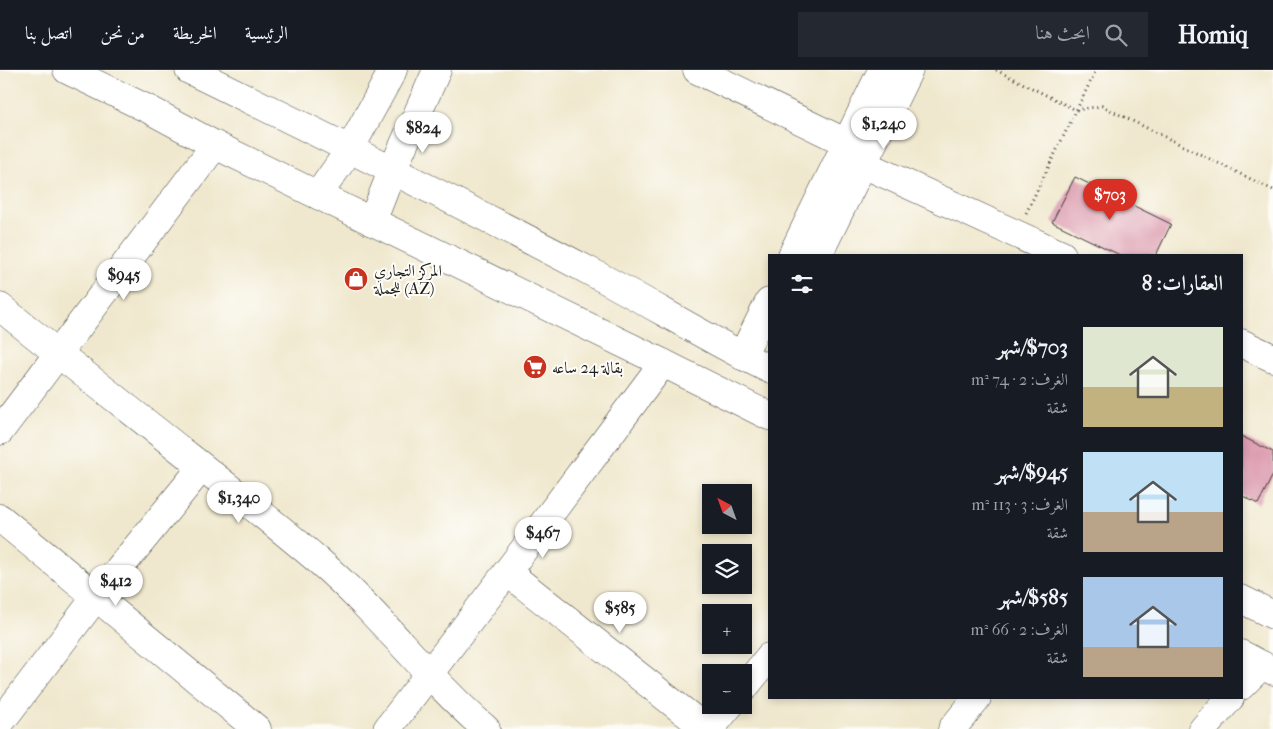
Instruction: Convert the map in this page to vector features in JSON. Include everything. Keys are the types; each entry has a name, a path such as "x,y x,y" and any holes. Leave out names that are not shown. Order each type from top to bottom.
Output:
{"street":[{"path":"67,70 150,110 215,145 768,416"},
{"path":"189,70 392,170 761,363 768,310"},
{"path":"318,195 350,149 393,70"},
{"path":"372,222 392,170 438,70"},
{"path":"697,70 847,143 863,164 1060,254"},
{"path":"792,254 882,70"},
{"path":"818,254 909,70"},
{"path":"0,430 215,145"},
{"path":"0,307 321,563 386,625 428,674 486,729"},
{"path":"1243,344 1273,358"},
{"path":"387,729 663,363"},
{"path":"0,724 96,598 202,467"},
{"path":"0,518 257,729"},
{"path":"507,572 706,729"},
{"path":"1243,600 1273,615"},
{"path":"752,678 768,658"},
{"path":"1243,683 1259,663"},
{"path":"952,729 976,699"},
{"path":"1203,729 1229,699"},
{"path":"710,729 722,714"}],"path":[{"path":"996,70 1076,110 1102,106 1273,190"},
{"path":"1016,233 1096,70"}],"building":[{"path":"1075,177 1171,224 1156,254 1118,254 1052,222"},
{"path":"1243,437 1273,452 1273,475 1258,504 1243,496"}],"place":[{"name":"المركز التجاري للجملة (AZ)","path":"356,279"},
{"name":"بقالة 24 ساعه","path":"535,367"}]}
